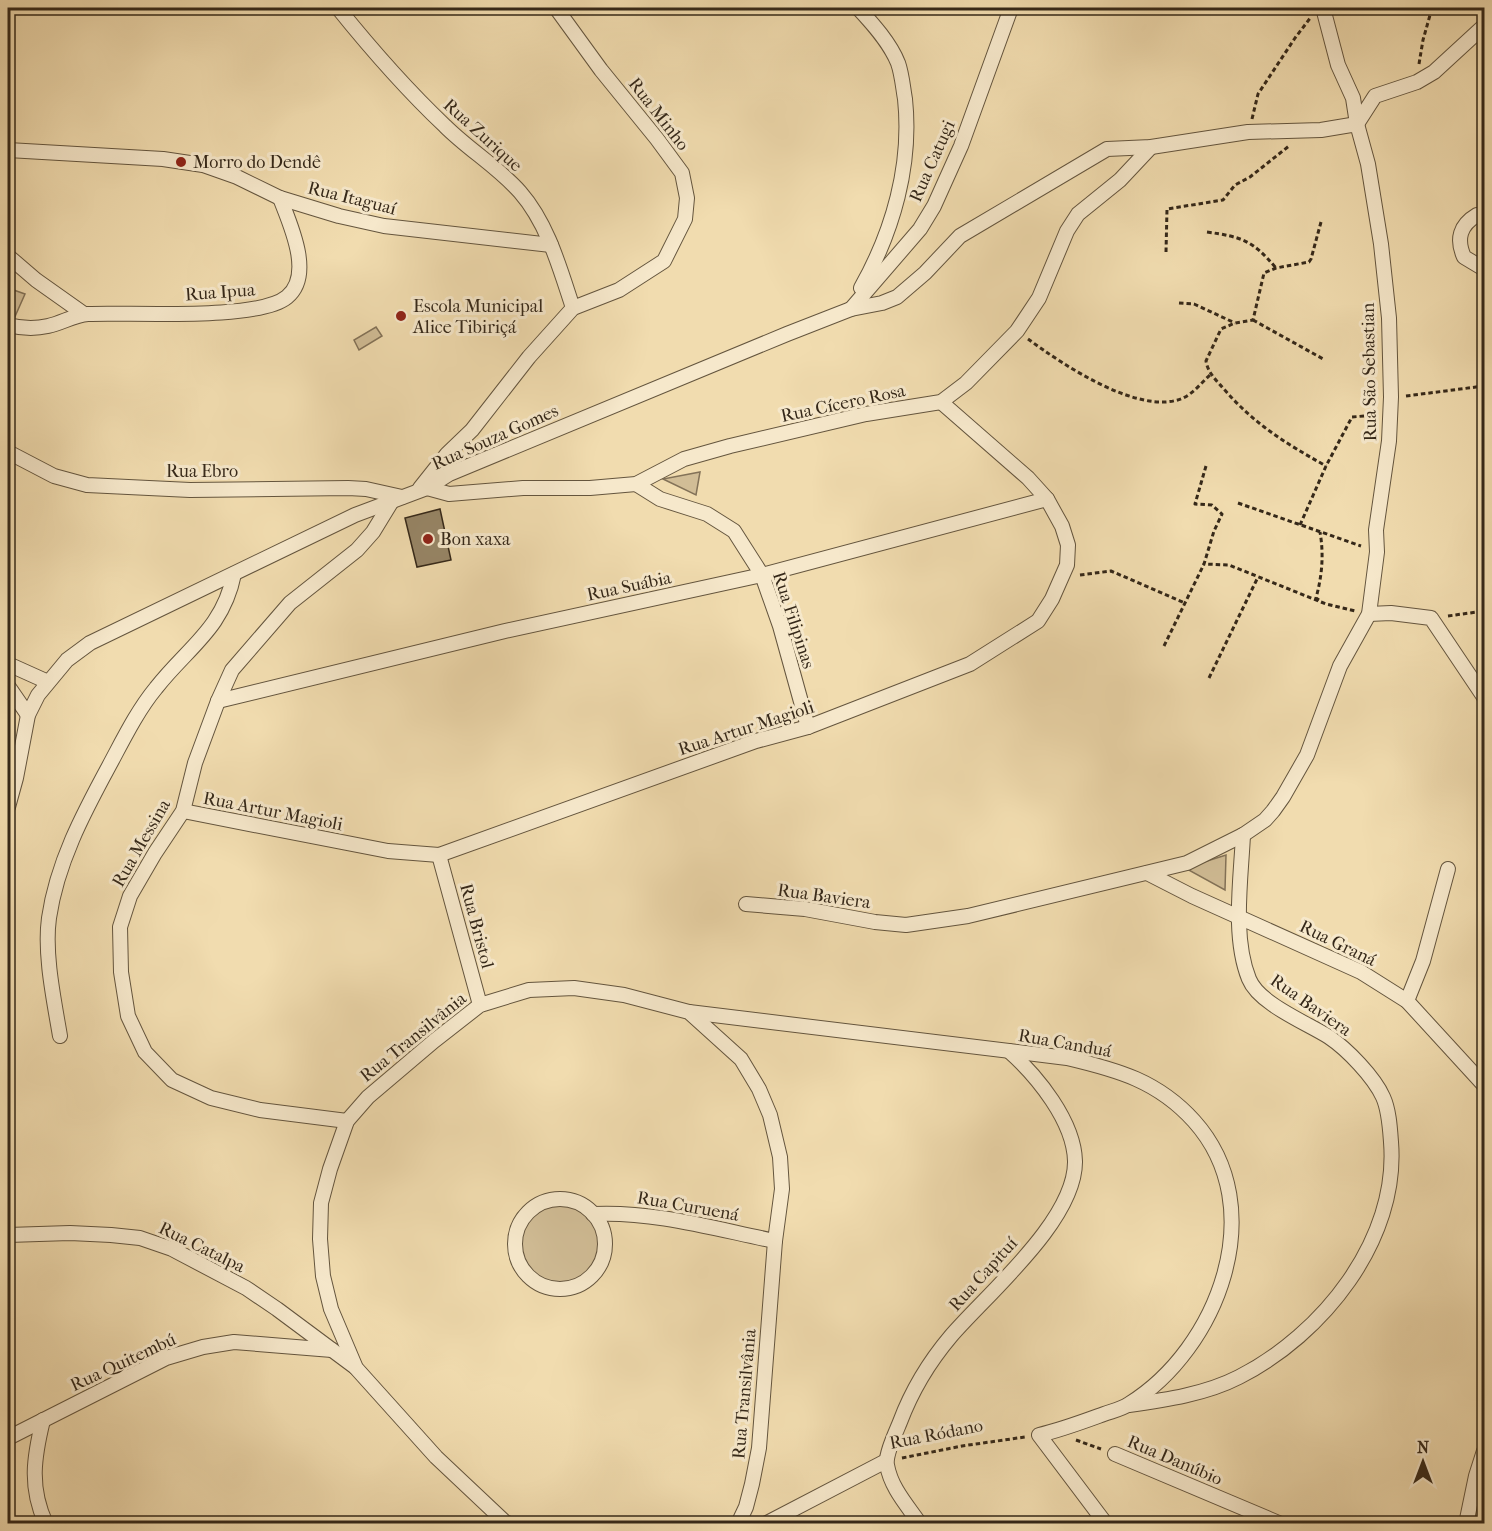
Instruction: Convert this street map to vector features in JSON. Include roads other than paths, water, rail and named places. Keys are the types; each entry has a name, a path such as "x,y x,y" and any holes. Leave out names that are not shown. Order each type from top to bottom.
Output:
{"street":[{"name":"Rua Zurique","path":"338,8 380,60 446,128 521,193 551,245 573,308"},
{"name":"Rua Minho","path":"556,8 601,70 682,173 687,198 685,219 664,261 619,290 573,308"},
{"path":"851,309 876,260 894,210 902,182 907,135 903,85 898,63 884,39 858,8"},
{"name":"Rua Catugi","path":"851,309 920,229 934,206 961,146 1011,8"},
{"name":"Rua São Sebastian","path":"1323,8 1338,65 1353,98 1357,124 1368,164 1381,244 1389,318 1391,397 1389,441 1376,530 1377,552 1368,614"},
{"path":"1357,124 1375,96 1417,82 1434,72 1485,26"},
{"name":"Rua Souza Gomes","path":"48,682 67,660 90,643 355,515 422,490 449,474 667,382 851,309 882,303 897,297 925,273 960,236 1107,149 1151,147 1248,132 1321,130 1357,124"},
{"name":"Rua Cícero Rosa","path":"422,490 449,494 523,488 590,488 636,484 684,459 730,446 866,414 941,402 966,383 1017,331 1039,298 1067,231 1078,214 1120,180 1151,147"},
{"name":"Rua Itaguaí","path":"8,150 163,159 203,165 237,177 280,198 339,216 384,226 551,245"},
{"name":"Rua Ipua","path":"8,325 19,328 48,326 84,314 230,312 262,309 287,297 296,284 300,260 295,236 280,198"},
{"path":"1477,215 1466,221 1459,239 1464,257 1485,269"},
{"path":"8,256 36,280 84,314"},
{"path":"422,490 447,454 472,430 529,357 573,308"},
{"name":"Rua Artur Magioli","path":"183,811 378,849 439,855 756,741 808,727 970,664 1038,621 1063,578 1067,565 1068,545 1062,526 1047,500 1028,478 941,402"},
{"name":"Rua Ebro","path":"8,452 54,476 87,485 190,490 348,488 366,489 397,499"},
{"name":"Rua Filipinas","path":"636,484 660,499 707,514 734,531 762,575 780,626 808,727"},
{"name":"Rua Messina","path":"347,1121 260,1110 211,1098 172,1080 145,1052 128,1016 121,972 120,927 130,896 183,811 195,764 232,670 290,603 357,550 397,499"},
{"name":"Rua Suábia","path":"218,701 505,631 762,575 1047,500"},
{"path":"60,1036 50,972 49,920 56,880 80,821 123,740 155,689 204,636 223,611 234,574"},
{"path":"1368,614 1391,613 1431,618 1485,697"},
{"name":"Rua Baviera","path":"746,904 805,909 875,922 906,925 968,916 1187,863 1266,820 1283,797 1307,755 1340,666 1368,614"},
{"path":"8,664 48,682 38,695 28,715 8,807"},
{"path":"8,686 28,715"},
{"name":"Rua Baviera","path":"1127,1405 1167,1400 1211,1388 1239,1378 1284,1349 1328,1310 1365,1256 1383,1211 1392,1159 1384,1098 1353,1058 1330,1038 1264,998 1250,982 1244,962 1240,917 1243,834"},
{"name":"Rua Bristol","path":"439,855 480,1005"},
{"path":"1407,1001 1423,961 1448,869"},
{"name":"Rua Graná","path":"1147,873 1361,972 1407,1001 1485,1085"},
{"name":"Rua Transilvânia","path":"506,1523 436,1457 356,1368 331,1309 323,1276 320,1239 321,1203 347,1121 368,1097 480,1005 529,990 574,988 624,995 689,1012 741,1059 759,1089 770,1115 780,1157 782,1189 775,1241 759,1448 746,1507 738,1524"},
{"name":"Rua Canduá","path":"689,1012 1009,1050 1067,1058 1101,1066 1126,1073 1153,1087 1175,1103 1208,1138 1221,1165 1233,1223 1224,1279 1211,1310 1193,1341 1155,1385 1127,1405 1039,1436 1106,1524"},
{"name":"Rua Capituí","path":"886,1461 914,1388 931,1361 951,1335 1002,1282 1042,1235 1059,1210 1072,1180 1075,1161 1066,1126 1031,1071 1009,1050"},
{"path":"566,1199 581,1204 593,1214 602,1227 605,1242 603,1257 596,1271 584,1281 570,1288 554,1288 539,1283 527,1274 519,1261 515,1246 517,1230 524,1217 536,1206 550,1200 566,1199"},
{"name":"Rua Curuená","path":"593,1214 620,1212 651,1215 775,1241"},
{"name":"Rua Catalpa","path":"8,1235 70,1233 111,1235 140,1238 161,1245 246,1288 278,1309 356,1368"},
{"name":"Rua Quitembú","path":"8,1438 166,1358 203,1347 234,1342 332,1350"},
{"path":"43,1420 34,1455 36,1492 46,1524"},
{"path":"1466,1524 1476,1476 1485,1451"},
{"name":"Rua Danúbio","path":"1115,1454 1281,1524"},
{"path":"886,1461 891,1482 920,1524"},
{"name":"Rua Ródano","path":"765,1524 886,1461"}],"place":[{"name":"Morro do Dendê","path":"181,162"},
{"name":"Escola Municipal Alice Tibiriçá","path":"401,316"},
{"name":"Bon xaxa","path":"428,539"}]}
